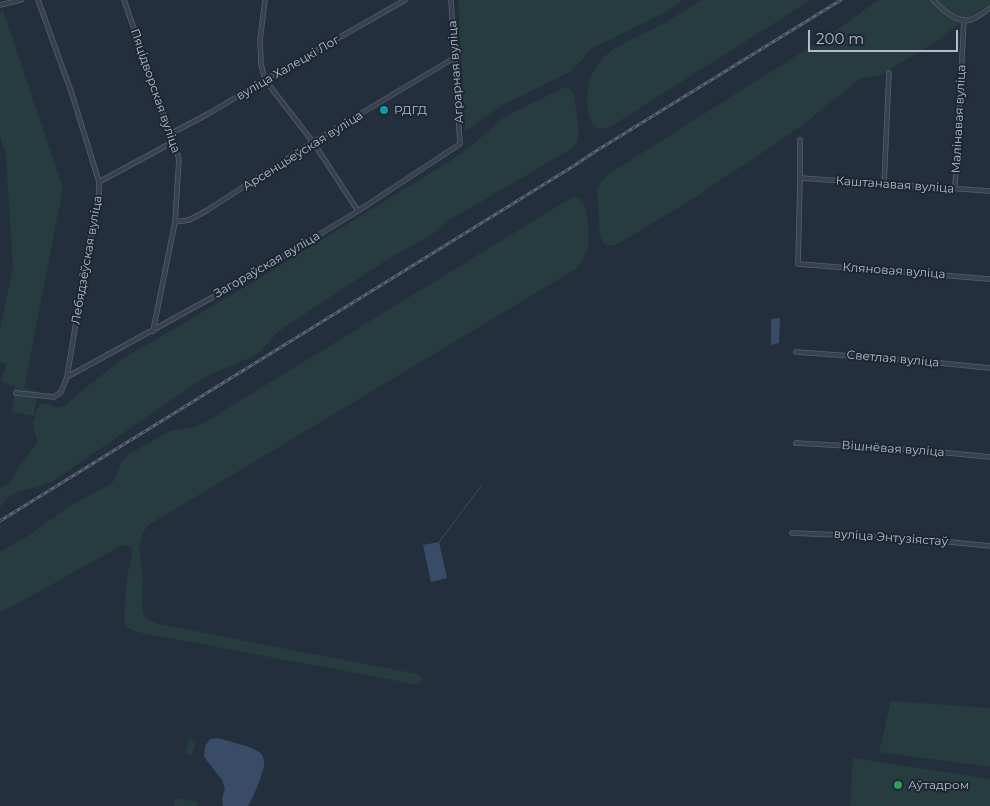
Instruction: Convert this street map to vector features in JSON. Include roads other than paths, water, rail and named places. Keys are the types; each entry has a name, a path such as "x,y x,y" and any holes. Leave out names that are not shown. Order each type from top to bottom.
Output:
{"street":[{"path":"0,5 21,0"},
{"name":"Лебядзёўская вуліца","path":"16,393 54,397 61,392 67,377 99,195 99,182 72,94 38,0"},
{"name":"Пяцідворская вуліца","path":"124,0 179,160 175,222 153,330"},
{"path":"265,0 260,40 261,64 265,80 313,142 358,211"},
{"name":"вуліца Халецкі Лог","path":"170,134 406,0"},
{"name":"Аграрная вуліца","path":"451,0 460,144"},
{"path":"933,0 950,15 961,20 975,18 990,8"},
{"name":"Малінавая вуліца","path":"955,188 964,20"},
{"name":"Арсенцьеўская вуліца","path":"175,222 189,220 206,211 313,142 454,58"},
{"path":"884,185 889,73"},
{"path":"800,140 800,178"},
{"path":"99,182 172,142"},
{"name":"Загораўская вуліца","path":"67,377 244,280 358,211 460,144"},
{"name":"Каштанавая вуліца","path":"800,178 990,191"},
{"name":"Кляновая вуліца","path":"800,178 798,264 990,279"},
{"name":"Светлая вуліца","path":"796,352 990,368"},
{"name":"Вішнёвая вуліца","path":"796,443 918,450 990,457"},
{"name":"вуліца Энтузіястаў","path":"792,533 911,538 990,546"}],"water":[{"path":"780,318 779,343 771,345 771,319"},
{"path":"439,542 447,578 431,582 423,545"},
{"path":"218,738 251,748 263,756 263,770 248,806 223,806 222,798 225,789 222,780 204,757 205,746 210,739"}],"waterway":[{"path":"439,542 481,486"}],"railway":[{"path":"0,521 841,0"}],"place":[{"name":"РДГД","path":"384,110"},
{"name":"Аўтадром","path":"898,785"}]}
